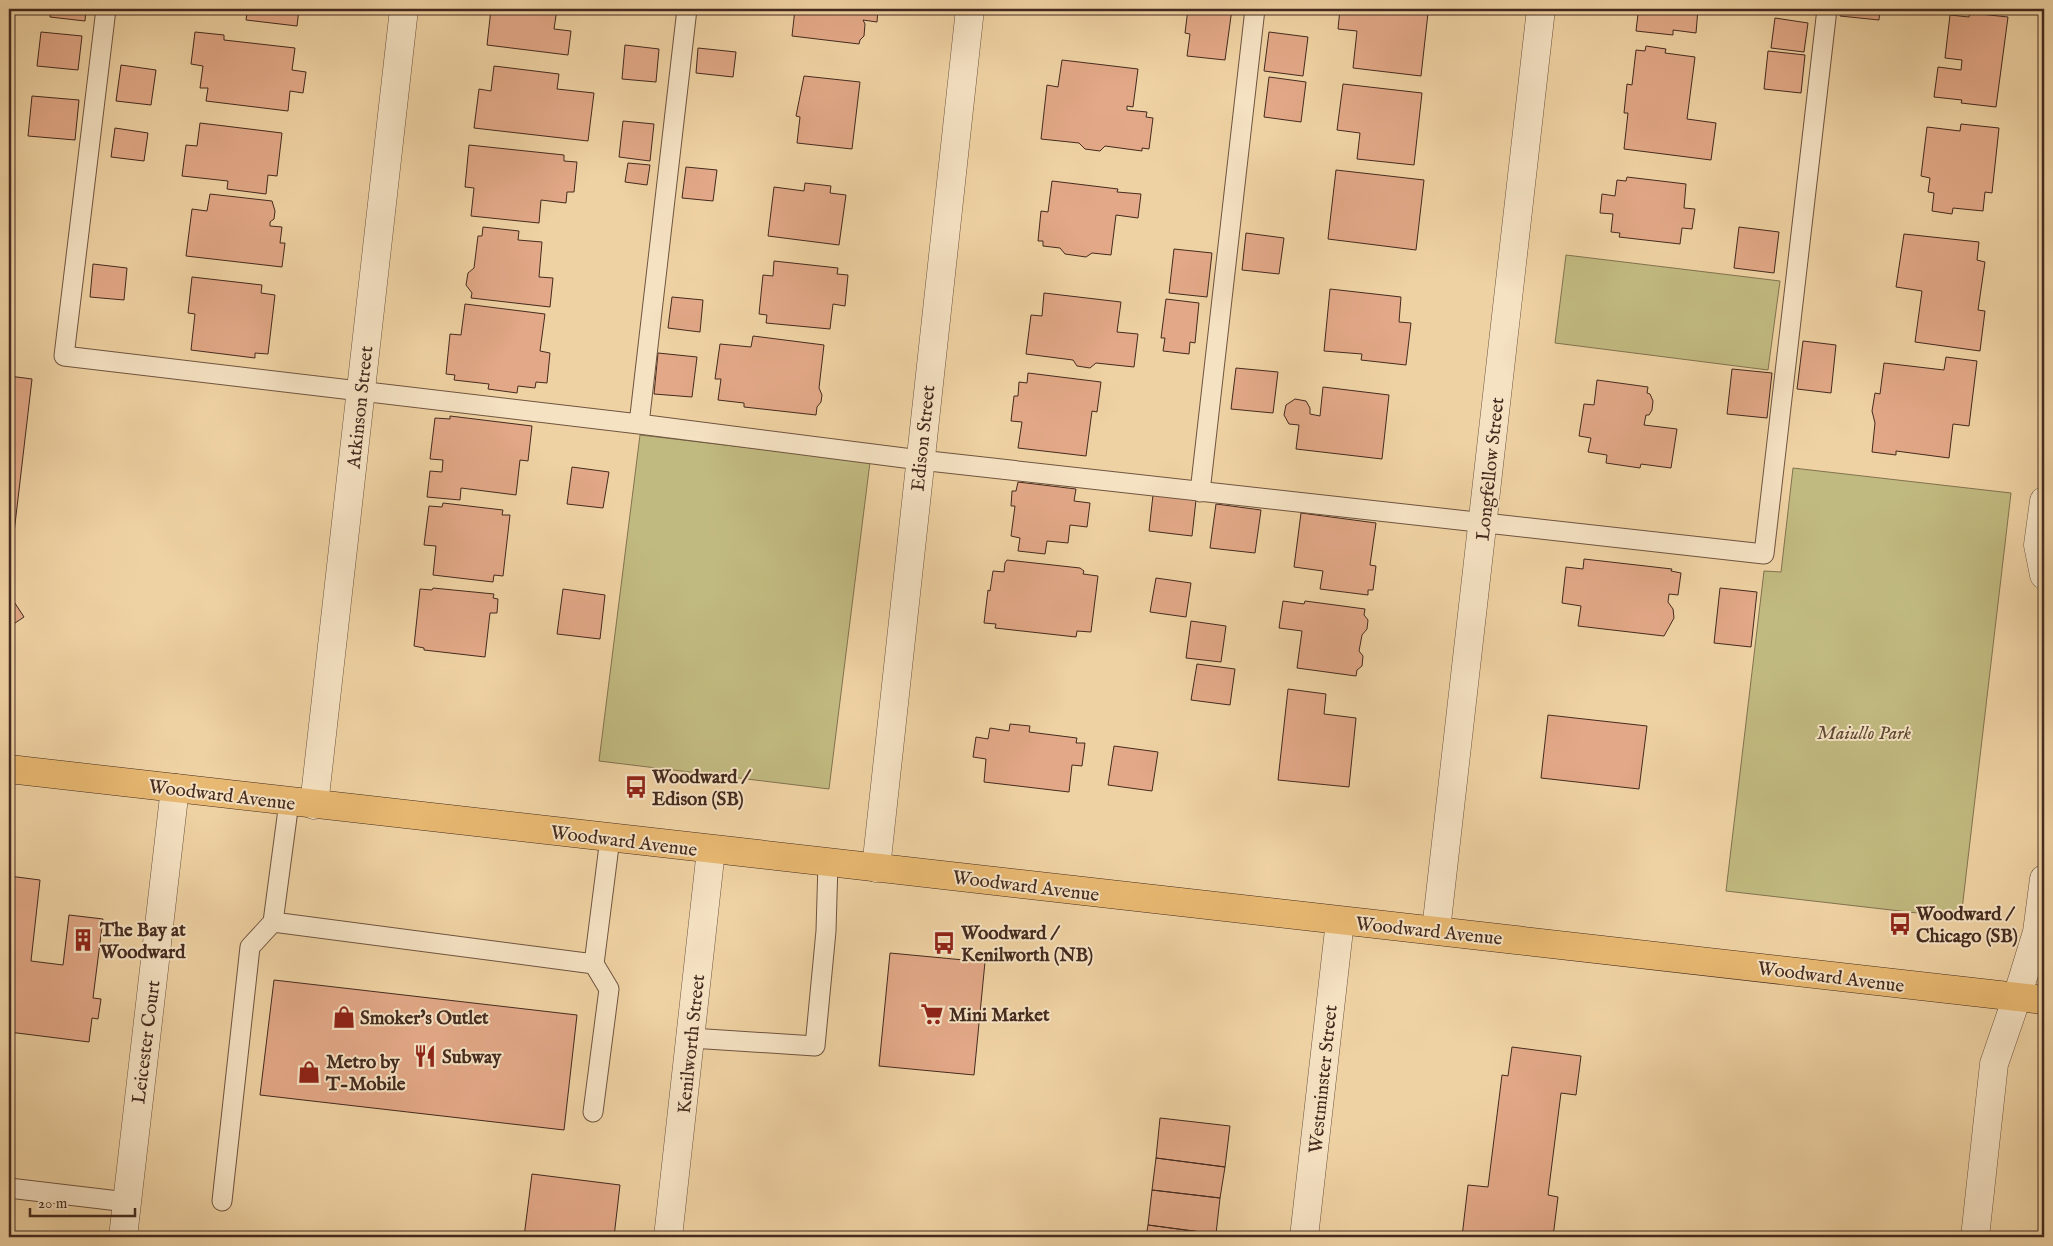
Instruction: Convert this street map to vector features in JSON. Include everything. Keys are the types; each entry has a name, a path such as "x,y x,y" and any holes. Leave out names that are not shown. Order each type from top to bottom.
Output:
{"main road":[{"name":"Woodward Avenue","path":"9,769 2044,1000"}],"street":[{"name":"Atkinson Street","path":"302,803 361,392 404,9"},
{"name":"Edison Street","path":"876,868 970,9"},
{"name":"Longfellow Street","path":"1436,930 1542,9"},
{"path":"2044,501 2038,545 2044,575"},
{"name":"Leicester Court","path":"123,1237 175,788"},
{"name":"Kenilworth Street","path":"668,1237 711,850"},
{"path":"1975,1237 1994,1064 2037,932 2044,879"},
{"name":"Westminster Street","path":"1304,1237 1340,921"}],"lane":[{"path":"106,9 64,356 639,424 920,460 1764,554 1827,9"},
{"path":"639,424 687,9"},
{"path":"1200,492 1255,9"},
{"path":"222,1201 250,947 273,922 302,803"},
{"path":"594,1112 609,989 594,964 610,838"},
{"path":"691,1038 814,1046 826,931 828,863"},
{"path":"273,922 594,964"},
{"path":"9,1188 127,1202"}],"green space":[{"path":"1566,255 1780,281 1768,370 1555,343"},
{"path":"640,435 870,462 829,789 599,761"},
{"name":"Maiullo Park","path":"1793,468 2011,493 1961,918 1726,891 1764,571 1781,572"}],"building":[{"path":"51,9 86,9 85,21 50,17"},
{"path":"221,9 299,9 297,26 246,20 247,13"},
{"path":"491,9 557,9 554,29 571,31 568,55 487,45"},
{"path":"795,9 878,9 877,22 863,20 865,24 864,36 859,44 792,36"},
{"path":"1188,9 1232,9 1225,60 1187,56 1190,34 1185,33"},
{"path":"1340,9 1386,9 1428,13 1421,76 1353,68 1357,31 1338,29"},
{"path":"1619,9 1698,9 1696,33 1673,30 1673,35 1636,31 1638,14 1619,11"},
{"path":"1841,9 1880,9 1879,20 1840,16"},
{"path":"1970,13 2008,17 1996,107 1961,103 1962,100 1934,97 1938,67 1961,70 1962,60 1945,58 1950,15 1969,17"},
{"path":"1775,18 1808,23 1804,52 1771,48"},
{"path":"41,32 82,36 78,70 37,66"},
{"path":"195,32 224,35 224,40 295,48 292,70 306,72 303,93 290,91 288,111 206,101 208,88 200,88 203,66 191,64"},
{"path":"1269,32 1308,37 1303,76 1264,71"},
{"path":"625,45 659,49 656,82 622,79"},
{"path":"1646,46 1666,49 1665,53 1695,57 1687,119 1716,123 1711,160 1624,149 1628,113 1624,113 1627,84 1632,85 1636,50 1645,51"},
{"path":"698,48 736,52 733,77 696,73"},
{"path":"1768,51 1805,55 1801,93 1764,89"},
{"path":"1062,60 1138,69 1133,107 1127,106 1127,110 1147,112 1146,117 1153,118 1149,149 1142,148 1142,151 1105,146 1100,151 1085,149 1079,143 1041,139 1047,85 1058,87"},
{"path":"121,65 156,70 151,105 116,101"},
{"path":"494,66 559,74 557,89 594,93 588,141 474,128 479,89 491,91"},
{"path":"804,76 860,82 852,149 797,143 800,117 796,116"},
{"path":"1269,77 1306,82 1301,122 1264,117"},
{"path":"1343,84 1422,93 1414,165 1357,159 1360,133 1337,130"},
{"path":"32,96 79,100 75,140 28,136"},
{"path":"623,121 654,124 650,161 619,157"},
{"path":"200,123 282,133 277,176 268,175 266,194 227,189 228,181 182,176 186,145 197,146"},
{"path":"1961,124 1999,128 1992,193 1985,192 1983,211 1953,208 1952,214 1932,211 1934,193 1928,192 1930,178 1921,176 1927,127 1960,131"},
{"path":"115,128 148,133 144,161 111,157"},
{"path":"469,145 564,155 564,161 577,162 574,192 567,192 566,203 541,200 539,223 471,216 474,188 465,187"},
{"path":"628,163 650,165 647,185 625,182"},
{"path":"686,167 717,170 713,201 682,198"},
{"path":"1336,170 1424,180 1416,250 1328,239"},
{"path":"1627,177 1686,184 1684,208 1695,209 1692,229 1682,228 1680,244 1619,237 1620,233 1611,232 1613,214 1600,213 1602,194 1615,196 1617,180 1626,181"},
{"path":"1052,181 1118,189 1117,192 1141,194 1138,218 1116,215 1111,255 1092,253 1086,257 1065,254 1060,248 1043,246 1043,241 1038,241 1041,211 1048,212"},
{"path":"805,183 831,186 830,193 846,195 839,245 768,236 774,187 804,191"},
{"path":"210,194 272,201 275,211 274,219 270,222 270,226 282,227 280,243 285,243 282,267 186,256 192,209 207,211"},
{"path":"483,227 519,231 518,240 542,242 539,277 553,278 550,307 471,298 472,293 466,285 468,273 474,268 478,236 482,236"},
{"path":"1739,227 1779,232 1774,273 1734,268"},
{"path":"1246,233 1284,238 1279,274 1242,270"},
{"path":"1904,234 1979,242 1977,260 1985,262 1978,310 1985,311 1980,351 1915,342 1922,291 1896,287"},
{"path":"1174,249 1212,253 1207,297 1169,293"},
{"path":"774,261 838,268 837,274 848,275 845,306 833,304 830,329 766,323 767,315 759,314 763,275 773,276"},
{"path":"93,264 127,268 124,300 90,297"},
{"path":"192,277 262,285 261,293 275,295 268,354 255,353 255,358 191,350 195,314 188,313"},
{"path":"1330,289 1401,297 1399,322 1411,323 1406,365 1361,360 1362,354 1324,351"},
{"path":"1044,293 1121,302 1117,332 1138,334 1134,367 1096,363 1090,368 1077,366 1073,360 1026,354 1031,315 1042,316"},
{"path":"672,297 703,300 700,332 668,328"},
{"path":"1166,299 1199,303 1195,343 1190,342 1189,354 1163,351 1165,338 1161,338"},
{"path":"465,304 545,314 540,351 550,353 547,383 536,382 535,388 518,386 517,393 488,389 489,384 454,380 455,375 446,374 450,334 461,335"},
{"path":"753,336 824,345 819,388 822,395 816,415 744,407 744,403 718,400 721,379 715,379 720,344 751,347"},
{"path":"1803,341 1836,345 1831,393 1797,389"},
{"path":"658,353 697,357 692,397 654,394"},
{"path":"1946,357 1977,361 1969,426 1953,424 1949,458 1896,451 1896,455 1872,452 1875,423 1872,411 1875,393 1880,394 1884,363 1944,370"},
{"path":"1236,368 1278,372 1273,413 1231,409"},
{"path":"1732,369 1772,373 1767,418 1727,414"},
{"path":"1028,373 1101,382 1097,412 1092,411 1086,456 1018,448 1022,422 1011,421 1014,396 1018,396 1019,382 1027,383"},
{"path":"9,376 32,379 10,567 9,567"},
{"path":"1597,380 1648,387 1647,393 1650,394 1653,401 1652,410 1649,415 1646,415 1644,425 1677,429 1671,468 1641,464 1640,468 1606,463 1607,455 1588,452 1591,438 1579,436 1584,404 1594,405"},
{"path":"1323,387 1389,395 1382,459 1296,449 1299,425 1289,424 1284,415 1286,405 1295,399 1306,401 1310,408 1310,414 1320,416"},
{"path":"450,416 532,426 528,461 520,460 516,495 461,488 460,500 427,497 430,471 442,472 443,460 430,459 435,418 450,419"},
{"path":"572,467 609,472 603,508 567,504"},
{"path":"1018,482 1076,489 1074,501 1090,503 1087,527 1070,525 1068,543 1047,541 1045,554 1018,551 1020,538 1011,536 1015,506 1011,506 1012,491 1016,491"},
{"path":"1153,495 1196,500 1192,536 1149,531"},
{"path":"443,503 503,510 502,515 510,515 503,576 494,575 493,582 433,575 436,546 424,545 429,506 442,507"},
{"path":"1216,504 1261,510 1255,553 1210,548"},
{"path":"1301,513 1376,523 1370,565 1376,566 1373,590 1368,590 1368,595 1320,589 1323,571 1294,567"},
{"path":"1584,559 1672,569 1671,571 1681,573 1678,595 1669,594 1668,602 1673,609 1674,618 1664,636 1578,626 1581,606 1562,603 1566,567 1583,569"},
{"path":"1007,560 1080,568 1084,571 1083,574 1098,576 1091,632 1077,631 1076,637 995,628 996,624 984,623 988,590 990,591 993,571 1004,572"},
{"path":"1156,578 1191,583 1186,617 1150,612"},
{"path":"433,588 494,594 493,598 498,599 497,613 490,613 485,657 424,650 424,648 414,646 420,589 432,590"},
{"path":"1720,588 1757,592 1751,647 1714,643"},
{"path":"563,589 605,595 600,639 557,634"},
{"path":"9,594 24,617 9,627"},
{"path":"1283,601 1304,604 1305,601 1365,609 1364,615 1368,620 1367,629 1362,635 1359,651 1363,656 1362,666 1357,670 1356,676 1297,668 1302,631 1279,628"},
{"path":"1191,621 1226,626 1221,662 1186,658"},
{"path":"1197,664 1235,669 1230,705 1191,700"},
{"path":"1288,689 1326,694 1324,714 1356,718 1349,787 1278,780"},
{"path":"1548,715 1647,726 1639,789 1541,778"},
{"path":"1010,724 1030,726 1029,732 1077,738 1076,743 1085,743 1082,766 1072,765 1069,792 984,782 986,759 973,757 976,737 988,739 990,728 1009,731"},
{"path":"1114,746 1158,752 1152,791 1108,785"},
{"name":"The Bay at Woodward","path":"9,876 40,880 31,961 63,965 69,915 103,919 93,998 101,999 98,1019 92,1018 89,1042 9,1032"},
{"name":"Mini Market","path":"890,953 985,962 974,1075 879,1066"},
{"path":"274,980 577,1015 564,1130 260,1095"},
{"path":"1512,1047 1581,1056 1576,1095 1561,1093 1548,1195 1558,1197 1553,1237 1462,1237 1468,1185 1488,1187 1502,1075 1508,1076"},
{"path":"1160,1118 1230,1126 1225,1167 1156,1158"},
{"path":"1156,1158 1225,1167 1220,1198 1152,1190"},
{"path":"532,1174 620,1185 614,1237 524,1237"},
{"path":"1152,1190 1220,1198 1216,1234 1148,1225"},
{"path":"1148,1225 1216,1234 1215,1237 1146,1237"}],"place":[{"name":"Woodward / Edison (SB)","path":"636,787"},
{"name":"Woodward / Chicago (SB)","path":"1900,924"},
{"name":"The Bay at Woodward","path":"83,940"},
{"name":"Woodward / Kenilworth (NB)","path":"944,943"},
{"name":"Mini Market","path":"932,1014"},
{"name":"Smoker's Outlet","path":"344,1017"},
{"name":"Subway","path":"425,1056"},
{"name":"Metro by T-Mobile","path":"309,1072"}]}
